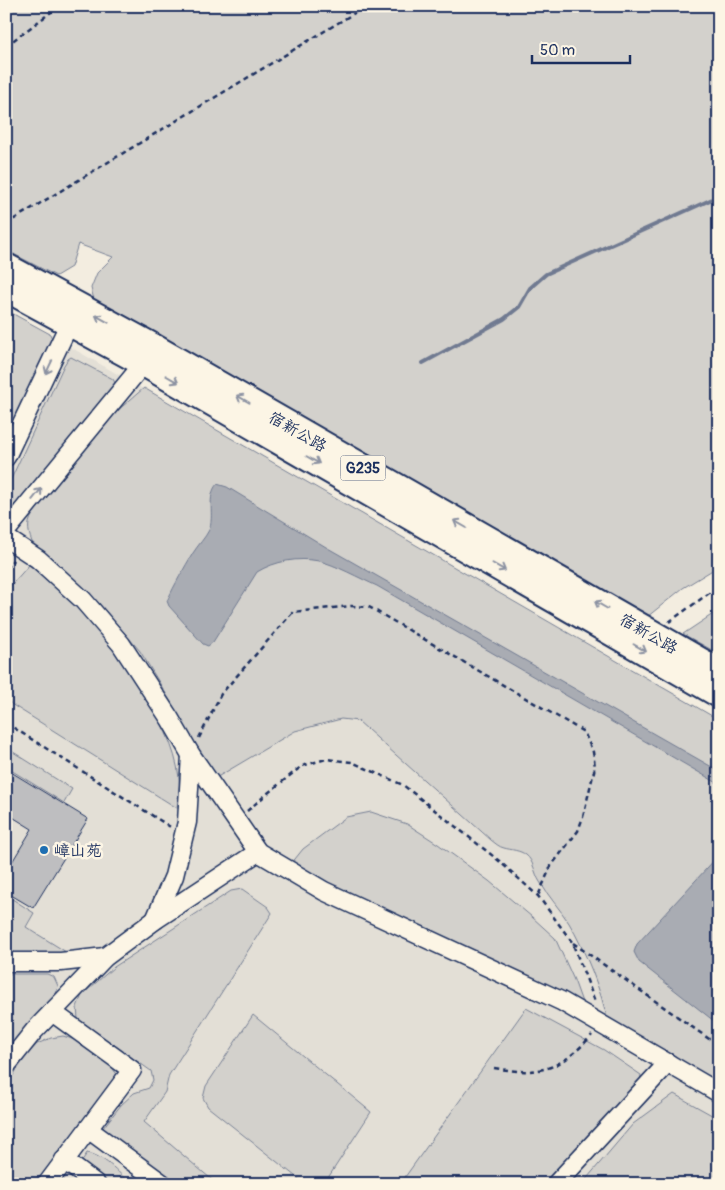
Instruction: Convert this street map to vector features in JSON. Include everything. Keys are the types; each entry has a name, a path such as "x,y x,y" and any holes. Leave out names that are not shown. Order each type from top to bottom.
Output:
{"highway":[{"name":"宿新公路","path":"6,267 162,352 719,672"},
{"name":"宿新公路","path":"6,288 144,363 719,694"}],"lane":[{"path":"6,457 70,322"},
{"path":"6,531 144,363"},
{"path":"6,538 38,558 83,600 121,644 170,719 190,755 258,852 324,891 561,1001 719,1093"},
{"path":"155,920 174,876 187,822 190,755"},
{"path":"6,1066 34,1031 105,957 155,920 258,852"},
{"path":"6,962 61,962 105,957"},
{"path":"47,1184 132,1070 52,1012"},
{"path":"556,1184 668,1064"},
{"path":"88,1129 162,1184"},
{"path":"64,1160 96,1184"}],"path":[{"path":"6,46 59,6"},
{"path":"6,224 366,6"},
{"path":"653,634 719,586"},
{"path":"190,755 221,694 293,612 351,606 369,607 584,732 593,752 595,767 583,817 578,831 551,866 538,896"},
{"path":"6,723 184,836"},
{"path":"237,821 302,766 326,759 352,762 403,785 498,860 538,896 572,942 597,1006 599,1023 593,1034 577,1052 562,1063 539,1070 517,1072 494,1068"},
{"path":"572,942 719,1046"}],"shaded area":[{"path":"6,6 719,6 719,566 683,588 647,617 94,300 91,288 97,273 113,257 78,244 71,267 56,276 6,250"},
{"path":"6,310 719,720 719,1184 6,1184"},
{"path":"6,310 50,334 53,341 6,446"},
{"path":"71,357 113,379 117,387 14,511 6,506 6,490 64,365"},
{"path":"144,388 719,720 719,1088 608,1023 597,985 581,946 569,923 540,882 529,858 521,852 500,847 491,840 358,721 341,719 295,731 214,779 140,651 98,602 32,542 29,533 29,522 35,511 117,411"},
{"path":"217,484 227,487 326,547 719,771 719,784 377,586 340,568 319,561 303,559 287,561 271,565 257,572 213,642 208,646 203,644 169,606 167,601 176,582 209,530 211,524 211,500"},
{"path":"29,565 64,595 107,642 154,709 166,732 174,756 179,778 177,808 11,704 6,695 6,591"},
{"path":"719,610 719,654 683,634"},
{"path":"10,750 72,789 64,803 6,767 6,756"},
{"path":"371,812 407,824 438,844 489,881 532,917 555,938 583,1005 385,912 291,864 303,849 346,817"},
{"path":"719,855 719,1025 639,962 634,952 637,944"},
{"path":"242,889 268,907 272,913 169,1075 165,1092 144,1122 217,1184 170,1184 99,1133 121,1105 134,1093 149,1088 153,1080 151,1071 78,1019 77,1007 82,995 114,967 231,891"},
{"path":"6,895 34,913 26,927 71,955 6,957"},
{"path":"6,974 47,974 54,977 58,986 55,999 6,1060"},
{"path":"526,1008 604,1050 641,1075 640,1081 550,1184 400,1184"},
{"path":"253,1015 371,1112 324,1184 305,1184 208,1107 203,1098 206,1086"},
{"path":"63,1036 85,1045 106,1061 116,1073 115,1083 41,1184 6,1184 6,1086 26,1056 37,1044 51,1038"},
{"path":"674,1094 719,1119 719,1184 582,1184 633,1124"},
{"path":"87,1153 99,1157 110,1165 129,1184 110,1184 82,1161"}],"building":[{"name":"嶂山苑","path":"6,769 88,819 33,908 6,892 6,872 32,829 6,813"}],"waterway":[{"path":"423,363 504,319 519,307 530,288 546,274 719,196"}],"place":[{"name":"嶂山苑","path":"44,850"}]}
